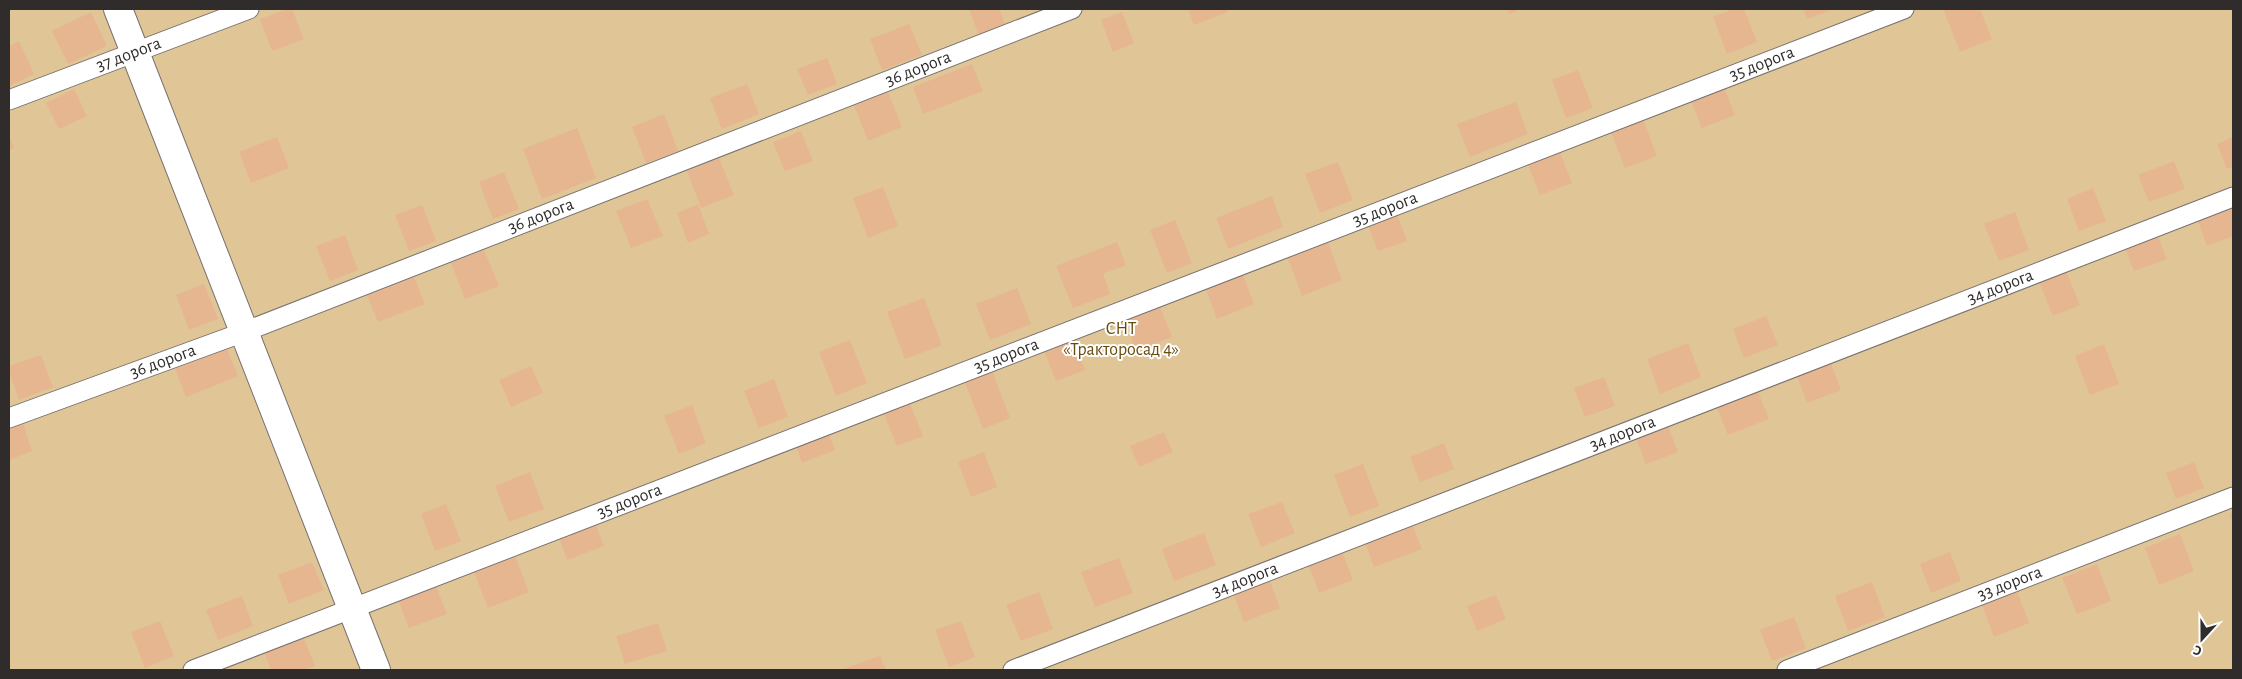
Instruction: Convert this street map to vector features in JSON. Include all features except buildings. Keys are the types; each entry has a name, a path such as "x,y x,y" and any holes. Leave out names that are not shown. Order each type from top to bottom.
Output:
{"street":[{"path":"118,9 376,670"}],"lane":[{"name":"37 дорога","path":"9,100 248,9"},
{"name":"36 дорога","path":"9,418 244,332 1072,9"},
{"name":"35 дорога","path":"193,670 1904,9"},
{"name":"34 дорога","path":"1013,670 2233,197"},
{"name":"33 дорога","path":"1787,670 2233,498"}],"green space":[{"name":"СНТ «Тракторосад 4»","path":"9,9 2233,9 2233,670 9,670"}]}
